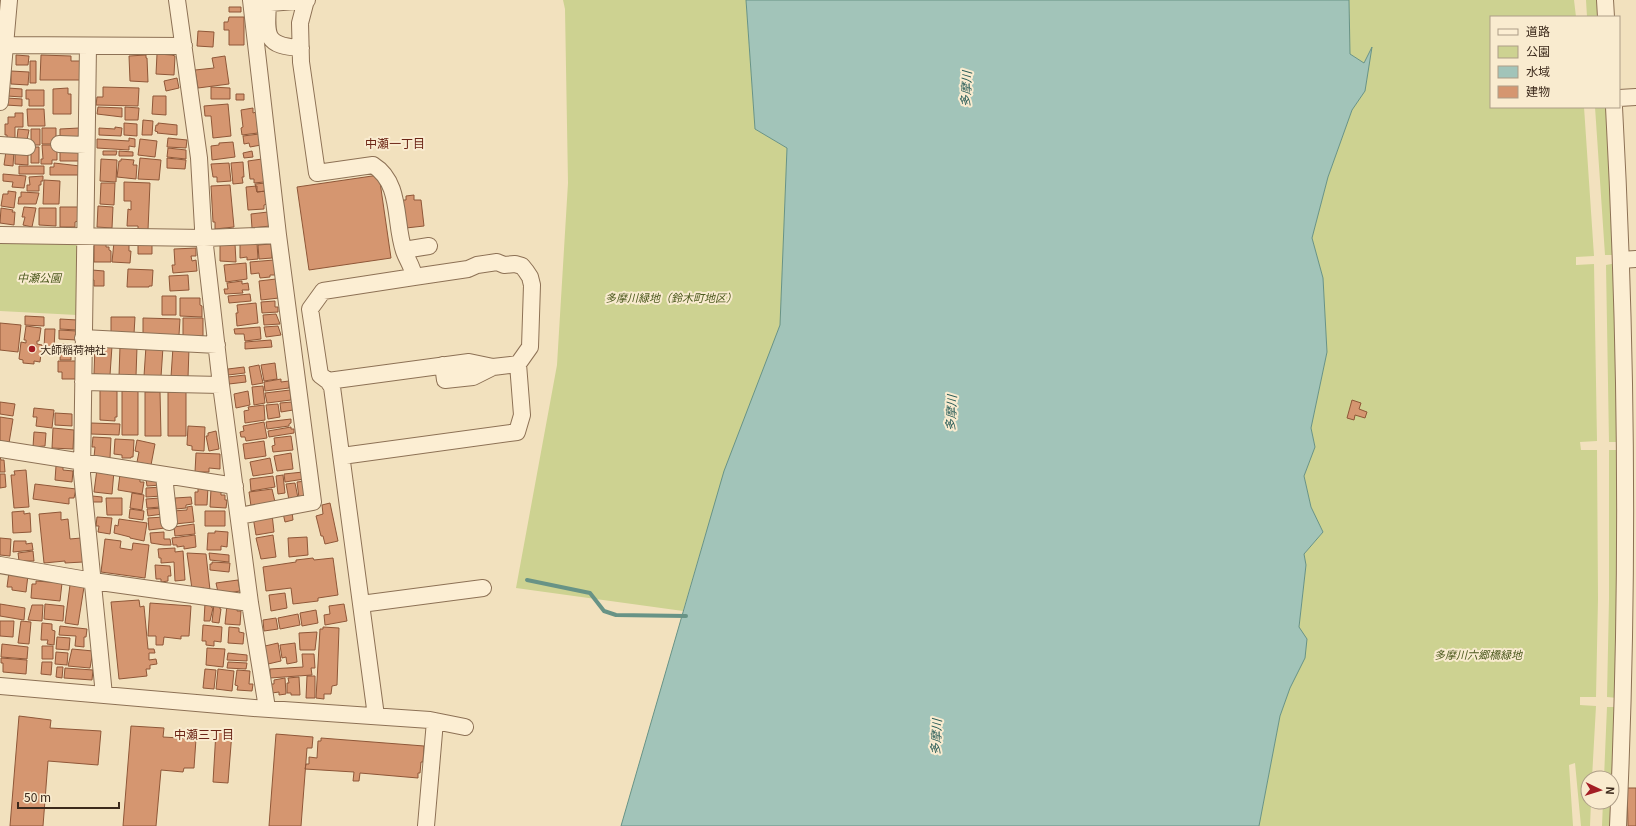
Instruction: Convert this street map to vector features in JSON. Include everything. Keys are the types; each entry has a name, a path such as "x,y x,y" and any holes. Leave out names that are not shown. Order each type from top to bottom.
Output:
{"street":[{"path":"0,102 2,45 9,0"},
{"path":"177,0 199,158 204,238 221,385 250,603 267,708"},
{"path":"239,516 313,502 278,235 251,2 268,4 306,0 300,22 301,48 304,87 317,173 373,165 382,170 392,189 404,250 412,266 414,277"},
{"path":"1605,0 1606,16"},
{"path":"268,4 267,25 272,39 276,44 284,47 301,48"},
{"path":"2,45 184,46"},
{"path":"88,46 84,236 82,461 104,695"},
{"path":"1620,98 1636,97"},
{"path":"1614,108 1628,259 1631,445 1630,703 1618,826"},
{"path":"60,144 86,145"},
{"path":"0,145 26,148"},
{"path":"0,235 204,238 278,235"},
{"path":"404,250 429,246"},
{"path":"342,456 516,432 522,415 518,364 530,347 531,337 532,285 530,277 522,266 516,264 504,265 497,262 477,265 468,269 323,290 310,309 320,375 332,386 376,716"},
{"path":"83,338 217,345"},
{"path":"328,381 443,365 445,380 473,377 493,367 518,364"},
{"path":"83,382 221,385"},
{"path":"0,449 235,486"},
{"path":"164,475 169,522"},
{"path":"0,565 93,581 250,603"},
{"path":"361,604 483,588"},
{"path":"0,686 435,721 465,727"},
{"path":"426,826 435,721"}],"green space":[{"name":"多摩川緑地（鈴木町地区）","path":"563,0 746,0 755,129 787,148 780,325 705,536 683,611 516,588 557,365 568,183 565,9"},
{"name":"多摩川六郷橋緑地","path":"1349,0 1574,0 1576,16 1490,16 1490,108 1584,108 1594,256 1576,257 1576,265 1594,264 1597,441 1580,442 1581,450 1597,450 1598,599 1596,697 1580,697 1580,705 1596,706 1592,770 1580,770 1580,810 1591,810 1590,826 1581,826 1575,763 1569,765 1573,826 1259,826 1280,716 1307,639 1299,628 1306,565 1304,554 1323,532 1311,507 1304,476 1315,447 1311,428 1327,352 1323,278 1312,238 1328,177 1352,110 1365,91 1371,49 1364,63 1350,54"},
{"path":"1586,0 1598,0 1600,16 1587,16"},
{"path":"1595,108 1609,108 1616,255 1605,255"},
{"name":"中瀬公園","path":"0,239 76,241 79,245 77,315 0,311"},
{"path":"1617,263 1619,442 1609,442 1606,265"},
{"path":"1609,450 1619,450 1618,698 1607,697 1609,599"},
{"path":"1607,707 1618,707 1615,770 1604,770"},
{"path":"1603,810 1614,810 1613,826 1602,826"}],"water":[{"name":"多摩川","path":"746,0 1349,0 1350,54 1364,63 1372,47 1365,91 1352,110 1328,177 1312,238 1323,278 1327,352 1311,428 1315,447 1304,476 1311,507 1323,532 1304,554 1306,565 1299,627 1307,639 1305,658 1290,688 1280,716 1259,826 621,826 724,471 780,325 787,148 755,129"}],"building":[{"path":"229,7 241,7 241,12 229,12"},
{"path":"229,17 244,17 244,45 229,45 229,30 224,30 224,22 228,22"},
{"path":"198,31 214,32 213,47 197,46"},
{"path":"157,54 175,56 174,75 156,74"},
{"path":"16,55 29,56 28,65 16,65"},
{"path":"41,55 71,56 71,61 81,61 80,80 40,80"},
{"path":"146,55 148,82 130,81 129,56"},
{"path":"225,56 229,84 198,88 195,70 214,68 212,58"},
{"path":"30,61 36,61 36,83 30,83"},
{"path":"11,71 29,72 28,85 11,84"},
{"path":"177,78 179,88 166,91 164,81"},
{"path":"103,87 139,88 138,106 96,105 97,97 103,97"},
{"path":"211,87 230,88 230,99 211,99"},
{"path":"8,88 22,89 22,97 7,96"},
{"path":"68,88 68,94 71,94 71,114 53,114 53,89"},
{"path":"26,90 44,90 44,106 29,106 29,99 26,99"},
{"path":"236,94 244,94 244,100 236,100"},
{"path":"153,96 166,96 166,115 152,114"},
{"path":"7,98 22,99 22,106 6,105"},
{"path":"228,104 231,136 213,138 211,116 205,116 204,106"},
{"path":"98,107 122,108 122,117 97,114"},
{"path":"125,107 139,108 138,120 125,120"},
{"path":"253,108 253,113 256,112 258,133 242,135 241,128 243,127 241,110"},
{"path":"27,109 44,109 45,126 28,126"},
{"path":"15,113 23,113 23,127 15,127 15,141 7,141 7,135 5,135 5,124 8,124 8,117 15,117"},
{"path":"143,120 153,121 152,135 142,135"},
{"path":"124,123 137,124 137,136 124,135"},
{"path":"158,123 177,125 177,135 157,133 158,132 155,131"},
{"path":"115,127 122,128 121,136 99,135 99,128 115,129"},
{"path":"42,128 56,128 56,139 53,144 42,144"},
{"path":"79,128 80,139 60,139 60,129"},
{"path":"18,129 29,130 27,140 17,139"},
{"path":"31,129 40,129 40,145 31,145"},
{"path":"259,134 261,145 250,147 249,143 244,144 243,136"},
{"path":"129,138 135,139 135,147 129,146 129,150 97,148 97,139 129,141"},
{"path":"168,138 187,140 186,148 167,147"},
{"path":"140,139 157,141 155,157 138,155"},
{"path":"233,142 235,157 212,160 211,146 219,145 219,143"},
{"path":"42,145 53,145 57,147 57,160 52,160 52,164 41,164 41,159 43,159"},
{"path":"31,147 39,147 39,163 31,163"},
{"path":"168,148 186,150 186,159 167,157"},
{"path":"60,149 81,149 80,161 60,161"},
{"path":"6,151 14,151 13,166 4,165"},
{"path":"103,151 117,151 116,155 103,155"},
{"path":"119,151 133,152 133,156 119,156"},
{"path":"252,151 253,157 244,158 243,153"},
{"path":"15,154 28,155 28,165 15,164"},
{"path":"140,158 161,160 159,180 138,179"},
{"path":"167,158 186,160 185,169 167,168"},
{"path":"101,159 117,160 116,182 100,181"},
{"path":"121,159 134,160 133,165 137,165 136,179 117,177 119,161 121,161"},
{"path":"262,159 264,182 254,183 254,179 250,179 248,161"},
{"path":"243,162 243,183 233,184 231,163"},
{"path":"54,163 80,166 80,175 50,175 50,167 54,167"},
{"path":"229,163 231,181 217,182 217,177 213,177 211,164"},
{"path":"19,166 44,166 44,174 19,174"},
{"path":"3,174 26,176 24,188 12,187 13,182 3,181"},
{"path":"379,175 391,258 309,270 297,187"},
{"path":"43,176 43,181 41,181 41,185 39,185 39,191 27,191 27,185 30,185 29,177"},
{"path":"44,180 60,181 59,204 43,204"},
{"path":"124,182 150,183 148,230 138,229 138,226 127,226 128,209 131,210 131,201 124,201"},
{"path":"101,183 115,183 114,205 100,204"},
{"path":"266,183 266,191 257,192 255,184"},
{"path":"230,185 234,227 215,229 215,222 213,222 211,186"},
{"path":"257,186 257,192 266,191 267,204 264,205 264,209 248,210 246,187"},
{"path":"8,191 16,192 14,208 1,206 3,194 8,194"},
{"path":"21,192 39,193 36,204 18,204 19,197 21,197"},
{"path":"414,195 414,200 421,200 424,226 406,228 402,200 406,200 406,196"},
{"path":"98,206 113,207 112,228 97,227"},
{"path":"24,207 36,208 32,227 23,225 25,217 22,217"},
{"path":"60,207 78,207 78,221 75,222 75,227 60,227"},
{"path":"1,208 13,210 12,212 15,212 14,225 0,223"},
{"path":"39,208 56,208 56,226 39,225"},
{"path":"268,212 270,226 252,228 251,214"},
{"path":"114,242 129,243 129,251 131,251 130,263 112,262"},
{"path":"94,243 106,243 106,247 109,247 109,250 111,251 111,262 94,262"},
{"path":"138,243 152,243 152,254 138,254"},
{"path":"257,243 258,259 247,260 247,257 240,258 240,244"},
{"path":"235,244 236,262 220,261 220,245"},
{"path":"271,244 272,258 259,259 258,245"},
{"path":"196,248 196,256 191,256 192,261 196,260 197,271 173,273 172,265 175,265 174,249"},
{"path":"274,260 276,275 260,278 259,273 251,274 250,262"},
{"path":"246,263 247,279 226,282 224,265"},
{"path":"128,269 153,270 152,286 127,287"},
{"path":"92,270 104,271 104,286 94,286 94,280 92,280"},
{"path":"188,275 189,290 170,291 169,276"},
{"path":"276,279 279,298 261,300 259,281"},
{"path":"242,281 242,284 248,283 249,290 242,290 243,293 225,294 224,289 228,289 227,283"},
{"path":"250,294 251,301 229,303 228,296"},
{"path":"162,296 176,296 176,315 162,315"},
{"path":"180,298 200,298 202,317 180,316"},
{"path":"275,301 275,307 278,307 278,312 262,313 261,302"},
{"path":"256,303 258,323 237,326 237,305"},
{"path":"276,314 280,324 264,325 263,315"},
{"path":"25,316 44,317 44,326 25,325"},
{"path":"111,317 135,317 134,334 111,333"},
{"path":"143,318 180,319 179,335 143,334"},
{"path":"183,318 203,318 203,336 183,336"},
{"path":"60,319 77,320 77,330 60,329"},
{"path":"0,323 21,325 18,352 0,350"},
{"path":"26,326 41,328 39,341 37,341 37,344 42,345 40,362 34,361 34,364 23,363 23,360 19,359 21,342 26,343 26,340 24,340"},
{"path":"278,326 281,335 266,337 264,327"},
{"path":"260,327 261,339 245,341 244,334 235,334 234,329"},
{"path":"45,329 55,329 54,349 44,348"},
{"path":"59,330 77,331 77,340 59,339"},
{"path":"271,340 272,347 245,349 245,342"},
{"path":"61,344 77,345 76,356 71,355 71,360 60,360"},
{"path":"95,345 112,346 110,375 94,374"},
{"path":"120,346 137,347 136,376 119,376"},
{"path":"146,346 163,347 161,377 144,376"},
{"path":"173,347 189,348 188,378 171,377"},
{"path":"58,361 76,361 76,379 62,379 62,372 58,372"},
{"path":"275,363 277,379 264,381 261,365"},
{"path":"259,365 263,383 252,385 249,367"},
{"path":"244,367 245,373 228,375 228,369"},
{"path":"245,375 246,382 229,384 228,377"},
{"path":"281,379 281,382 289,381 289,388 265,391 264,382"},
{"path":"263,386 265,403 254,405 252,387"},
{"path":"100,390 117,391 117,417 115,417 115,421 100,420"},
{"path":"290,390 291,400 267,403 265,393"},
{"path":"122,391 138,391 138,435 122,435"},
{"path":"248,391 250,405 236,408 234,394"},
{"path":"145,392 160,392 161,436 145,436"},
{"path":"168,392 186,392 186,436 168,436"},
{"path":"1352,400 1361,403 1359,409 1367,412 1365,418 1355,415 1354,420 1347,418"},
{"path":"0,402 15,404 13,416 0,414"},
{"path":"292,402 293,410 281,412 280,403"},
{"path":"278,404 280,417 268,419 266,405"},
{"path":"264,405 265,420 245,423 244,411 249,410 248,407"},
{"path":"34,408 54,410 52,428 36,426 37,417 33,417"},
{"path":"55,413 72,414 72,426 55,425"},
{"path":"0,417 13,419 9,443 0,442"},
{"path":"291,419 289,426 267,429 266,422"},
{"path":"264,422 267,438 246,441 245,437 241,437 240,432 244,431 243,426"},
{"path":"91,423 120,424 119,435 91,434"},
{"path":"188,426 205,427 204,451 192,450 192,446 187,445"},
{"path":"291,427 291,429 294,429 294,433 269,437 268,431"},
{"path":"53,428 74,430 73,449 52,448"},
{"path":"216,431 219,449 209,451 206,436 208,436 208,433"},
{"path":"34,432 46,433 45,446 33,447"},
{"path":"291,436 293,450 273,452 272,446 275,445 274,438"},
{"path":"93,437 111,438 110,458 94,457 95,447 92,447"},
{"path":"115,439 134,440 133,457 122,458 122,455 114,454"},
{"path":"137,440 155,444 151,465 137,462 139,452 135,451"},
{"path":"264,441 266,456 245,459 243,444"},
{"path":"196,453 220,454 220,469 209,468 209,472 195,472"},
{"path":"291,453 293,469 277,471 274,456"},
{"path":"0,457 1,460 4,460 5,472 0,472"},
{"path":"270,458 273,473 253,476 250,462"},
{"path":"56,466 63,467 63,470 73,471 72,482 55,480"},
{"path":"97,469 114,471 112,494 94,492"},
{"path":"26,470 29,507 14,508 11,475 15,475 14,471"},
{"path":"303,472 304,479 285,482 284,474"},
{"path":"0,474 5,474 6,487 0,488"},
{"path":"120,474 140,479 140,482 144,482 142,494 118,490"},
{"path":"283,475 285,493 278,494 276,476"},
{"path":"273,476 275,487 251,491 250,479"},
{"path":"146,479 161,481 161,485 147,486"},
{"path":"306,481 307,497 299,498 297,482"},
{"path":"295,483 298,498 289,500 286,484"},
{"path":"35,484 76,489 74,498 69,498 69,504 33,499"},
{"path":"162,487 162,496 146,497 146,488"},
{"path":"198,487 208,487 207,505 195,505 195,492 198,492"},
{"path":"211,489 221,489 221,495 225,495 225,500 227,500 226,508 210,507"},
{"path":"272,489 275,502 251,506 249,492"},
{"path":"132,493 144,495 142,510 130,508"},
{"path":"92,496 102,497 102,502 92,502"},
{"path":"191,497 192,504 186,505 186,508 176,509 175,498"},
{"path":"106,498 122,498 122,515 107,515"},
{"path":"160,498 161,507 147,508 146,499"},
{"path":"330,503 338,541 325,544 323,536 321,536 316,516 323,514 322,505"},
{"path":"192,506 194,522 175,524 173,511 187,510 187,507"},
{"path":"163,508 163,514 148,516 147,509"},
{"path":"130,509 144,511 143,520 129,518"},
{"path":"24,511 24,514 30,513 31,532 13,533 12,512"},
{"path":"205,511 225,511 225,526 205,526"},
{"path":"61,512 61,520 68,519 70,539 81,538 83,562 65,563 65,561 44,563 39,514"},
{"path":"292,512 293,520 285,522 283,513"},
{"path":"272,514 274,532 256,535 253,517"},
{"path":"97,517 112,518 110,534 98,532 99,526 96,526"},
{"path":"164,517 165,528 149,530 148,518"},
{"path":"119,519 147,523 144,541 114,533 115,525 118,526"},
{"path":"194,524 195,534 175,536 174,527"},
{"path":"215,531 228,532 227,547 221,546 221,550 207,550 208,533 215,533"},
{"path":"164,532 164,539 170,539 171,545 151,543 150,533"},
{"path":"195,535 196,547 184,549 184,546 177,547 177,545 173,545 172,538"},
{"path":"273,535 276,557 261,559 256,538"},
{"path":"307,537 308,555 289,557 288,538"},
{"path":"0,538 11,539 10,556 0,555"},
{"path":"105,539 121,541 120,548 132,550 133,543 149,545 145,578 101,572"},
{"path":"14,541 26,541 26,544 32,543 33,550 13,552"},
{"path":"175,548 175,552 183,551 185,580 175,581 174,562 161,563 161,558 159,558 158,549"},
{"path":"33,551 34,561 19,561 18,553"},
{"path":"187,553 206,554 210,590 205,591 204,588 192,589"},
{"path":"209,553 229,555 229,562 210,560"},
{"path":"313,558 314,560 333,558 338,595 318,598 318,601 293,604 291,588 266,591 263,567"},
{"path":"212,562 230,563 229,572 210,570 210,564 212,564"},
{"path":"155,565 170,566 171,576 168,576 168,581 161,582 161,579 156,579"},
{"path":"9,572 28,575 26,592 12,590 12,587 7,587"},
{"path":"238,580 240,591 222,594 218,592 216,583"},
{"path":"36,581 62,583 60,601 31,598 32,584 36,584"},
{"path":"70,585 84,587 78,625 65,623"},
{"path":"285,593 287,608 271,611 269,595"},
{"path":"139,600 140,607 144,606 148,649 154,649 155,653 149,653 149,660 156,659 157,664 150,665 150,669 146,669 147,676 119,679 111,602"},
{"path":"150,603 191,606 189,636 181,636 181,639 164,637 163,645 156,645 156,636 148,636"},
{"path":"205,603 211,603 211,607 213,608 210,621 204,621"},
{"path":"0,604 25,608 24,620 0,616"},
{"path":"45,604 64,606 63,621 44,619"},
{"path":"214,604 220,604 221,609 219,623 212,622"},
{"path":"344,604 347,621 325,625 324,615 330,614 329,606"},
{"path":"32,605 43,605 42,621 28,620"},
{"path":"227,605 238,606 237,611 241,611 240,625 225,624"},
{"path":"316,610 318,623 302,626 300,613"},
{"path":"298,614 300,625 280,629 278,618"},
{"path":"276,618 278,629 264,631 263,620"},
{"path":"0,621 14,621 13,637 0,636"},
{"path":"21,621 31,622 29,644 18,643"},
{"path":"42,623 52,624 52,630 55,631 54,645 47,644 48,640 41,640"},
{"path":"203,625 222,627 221,642 214,641 214,646 206,645 206,641 202,641"},
{"path":"60,626 87,629 86,637 84,637 84,647 75,646 76,636 59,635"},
{"path":"229,627 239,628 239,632 244,633 243,644 228,643"},
{"path":"323,627 339,628 337,685 332,686 331,694 324,694 324,699 316,698 320,629 323,629"},
{"path":"317,632 315,650 300,650 299,633"},
{"path":"57,637 70,638 69,650 56,649"},
{"path":"278,643 281,661 268,664 265,646"},
{"path":"295,643 297,662 287,664 286,657 282,658 280,645"},
{"path":"2,644 28,647 27,659 1,657"},
{"path":"42,646 53,646 53,659 42,659"},
{"path":"207,648 225,649 223,667 206,665"},
{"path":"72,649 93,651 90,668 68,666"},
{"path":"56,652 68,653 67,665 55,664"},
{"path":"228,653 247,655 247,661 227,660"},
{"path":"302,654 314,654 315,668 311,668 312,675 270,678 270,669 303,667"},
{"path":"1,658 27,660 26,674 3,672 3,663 1,663"},
{"path":"42,662 52,662 51,675 41,674"},
{"path":"228,662 247,663 246,669 227,668"},
{"path":"57,667 63,667 62,678 56,677"},
{"path":"65,668 93,670 92,680 64,678"},
{"path":"205,669 216,670 214,689 203,688"},
{"path":"218,669 234,671 232,691 216,689"},
{"path":"237,670 250,671 249,684 253,684 252,691 237,690 238,686 235,685"},
{"path":"307,676 315,676 315,698 306,698"},
{"path":"299,677 300,695 291,695 291,693 287,693 287,683 289,683 288,678"},
{"path":"285,678 286,694 279,695 279,692 272,693 271,684 274,684 274,680"},
{"path":"19,716 51,720 50,728 101,731 98,765 48,761 43,826 10,826"},
{"path":"131,726 164,728 163,737 196,739 194,768 184,768 183,772 161,770 156,826 123,826"},
{"path":"216,731 232,732 228,783 213,782"},
{"path":"276,734 313,737 312,748 307,748 301,826 269,826"},
{"path":"321,738 424,746 423,762 421,762 420,773 418,773 418,778 360,773 359,781 353,781 354,772 305,769 306,764 309,764 309,757 317,758 318,741 321,741"},
{"path":"1627,788 1636,788 1636,826 1628,826"}],"waterway":[{"path":"527,580 590,593 604,611 616,615 686,616"}],"place":[{"name":"大師稲荷神社","path":"32,349"}],"district":[{"name":"中瀬一丁目","path":"395,142"},
{"name":"中瀬三丁目","path":"204,733"}]}
